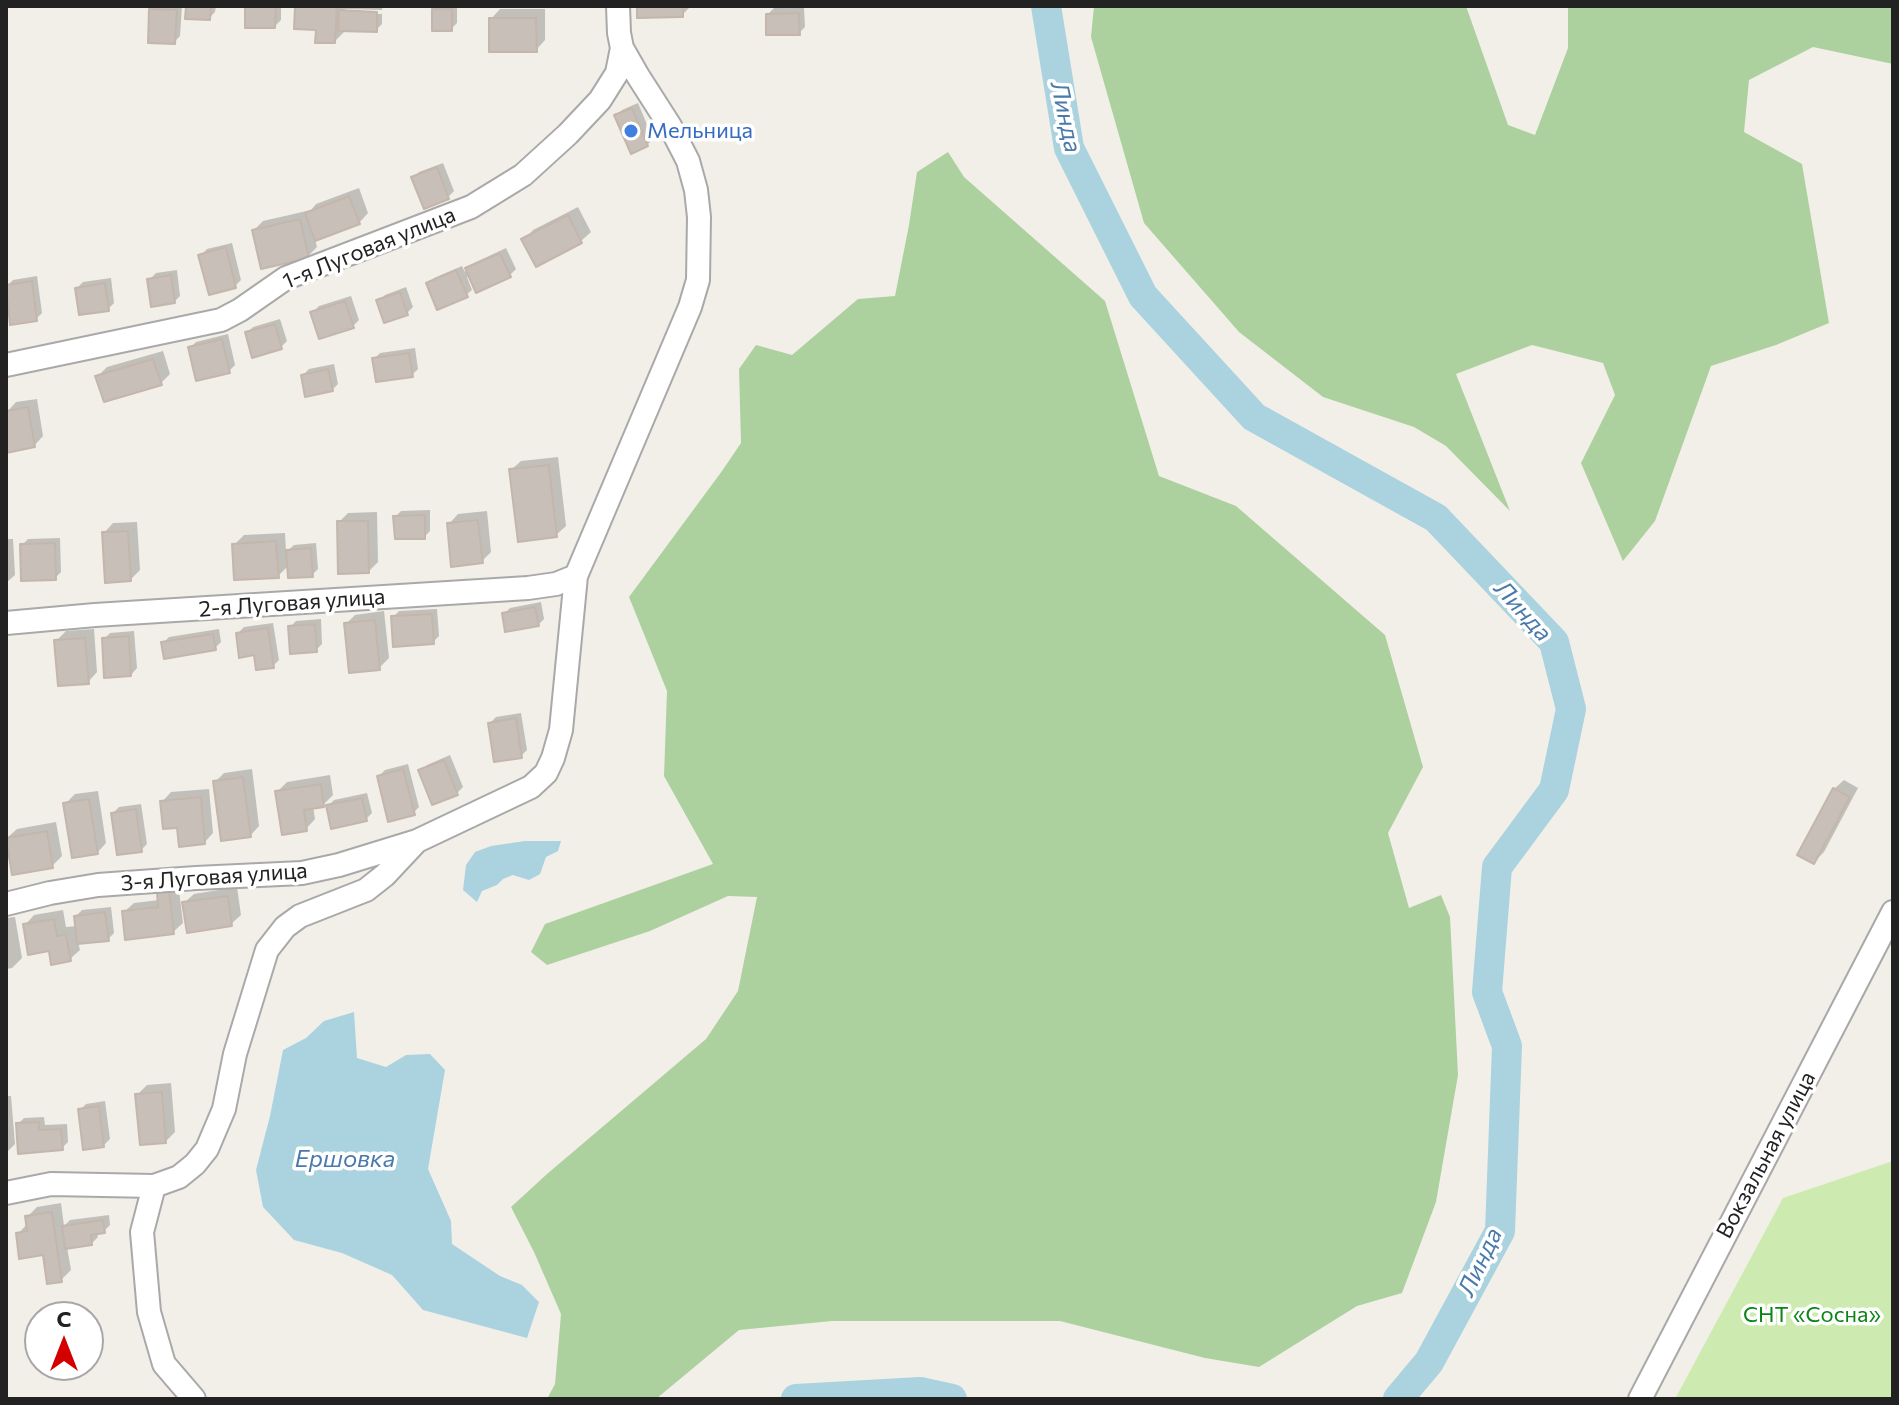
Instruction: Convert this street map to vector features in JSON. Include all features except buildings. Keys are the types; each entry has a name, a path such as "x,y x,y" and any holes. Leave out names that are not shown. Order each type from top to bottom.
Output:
{"street":[{"path":"576,576 690,307 698,280 699,217 688,161 622,48 618,6"},
{"name":"1-я Луговая улица","path":"6,365 221,320 286,278 471,207 523,175 568,134 600,100 617,73 622,48"},
{"name":"2-я Луговая улица","path":"6,623 528,588 556,584 576,576"},
{"name":"3-я Луговая улица","path":"6,904 98,885 302,873 339,865 417,841 531,787 546,773 561,730 576,576"},
{"path":"6,1193 51,1184 154,1186 179,1177 195,1164 207,1149 224,1109 235,1054 267,950 285,927 300,916 366,890 417,841"},
{"name":"Вокзальная улица","path":"1640,1399 1890,926"},
{"path":"154,1186 142,1232 149,1312 164,1364 194,1399"}],"green space":[{"path":"1094,6 1466,6 1508,125 1535,135 1568,48 1568,6 1893,6 1893,64 1813,47 1749,80 1744,132 1802,164 1829,323 1776,345 1711,366 1655,521 1623,561 1581,463 1615,395 1603,363 1532,345 1456,374 1510,511 1446,446 1414,427 1323,397 1239,332 1144,223 1091,37"},
{"path":"948,152 964,177 1105,301 1159,476 1236,506 1385,635 1423,767 1388,833 1409,908 1441,895 1450,917 1458,1075 1436,1202 1402,1293 1357,1306 1259,1367 1205,1358 1060,1321 832,1321 739,1330 656,1399 547,1399 555,1384 561,1314 511,1207 706,1039 738,991 757,897 728,896 650,931 547,965 531,952 545,924 713,864 664,776 667,691 629,597 741,443 739,369 756,345 792,355 858,299 895,296 917,172"},
{"name":"СНТ «Сосна»","path":"1893,1161 1893,1399 1675,1399 1783,1198"}],"water":[{"path":"525,841 561,841 558,851 546,857 540,874 529,880 513,875 503,879 482,891 477,902 463,890 466,865 475,852 491,846"},
{"name":"Ершовка","path":"354,1012 357,1058 386,1067 406,1055 430,1054 445,1070 428,1169 451,1221 452,1244 500,1276 522,1285 539,1302 527,1338 423,1310 392,1275 342,1253 294,1240 263,1207 256,1170 283,1050 306,1038 324,1021"}],"waterway":[{"name":"Линда","path":"1046,6 1069,148 1143,296 1254,417 1436,518 1554,642 1571,709 1554,790 1497,867 1487,992 1507,1046 1500,1231 1429,1362 1398,1399"},
{"name":"Линда","path":"796,1399 920,1392 952,1399"}],"place":[{"name":"Мельница","path":"631,131"}]}
